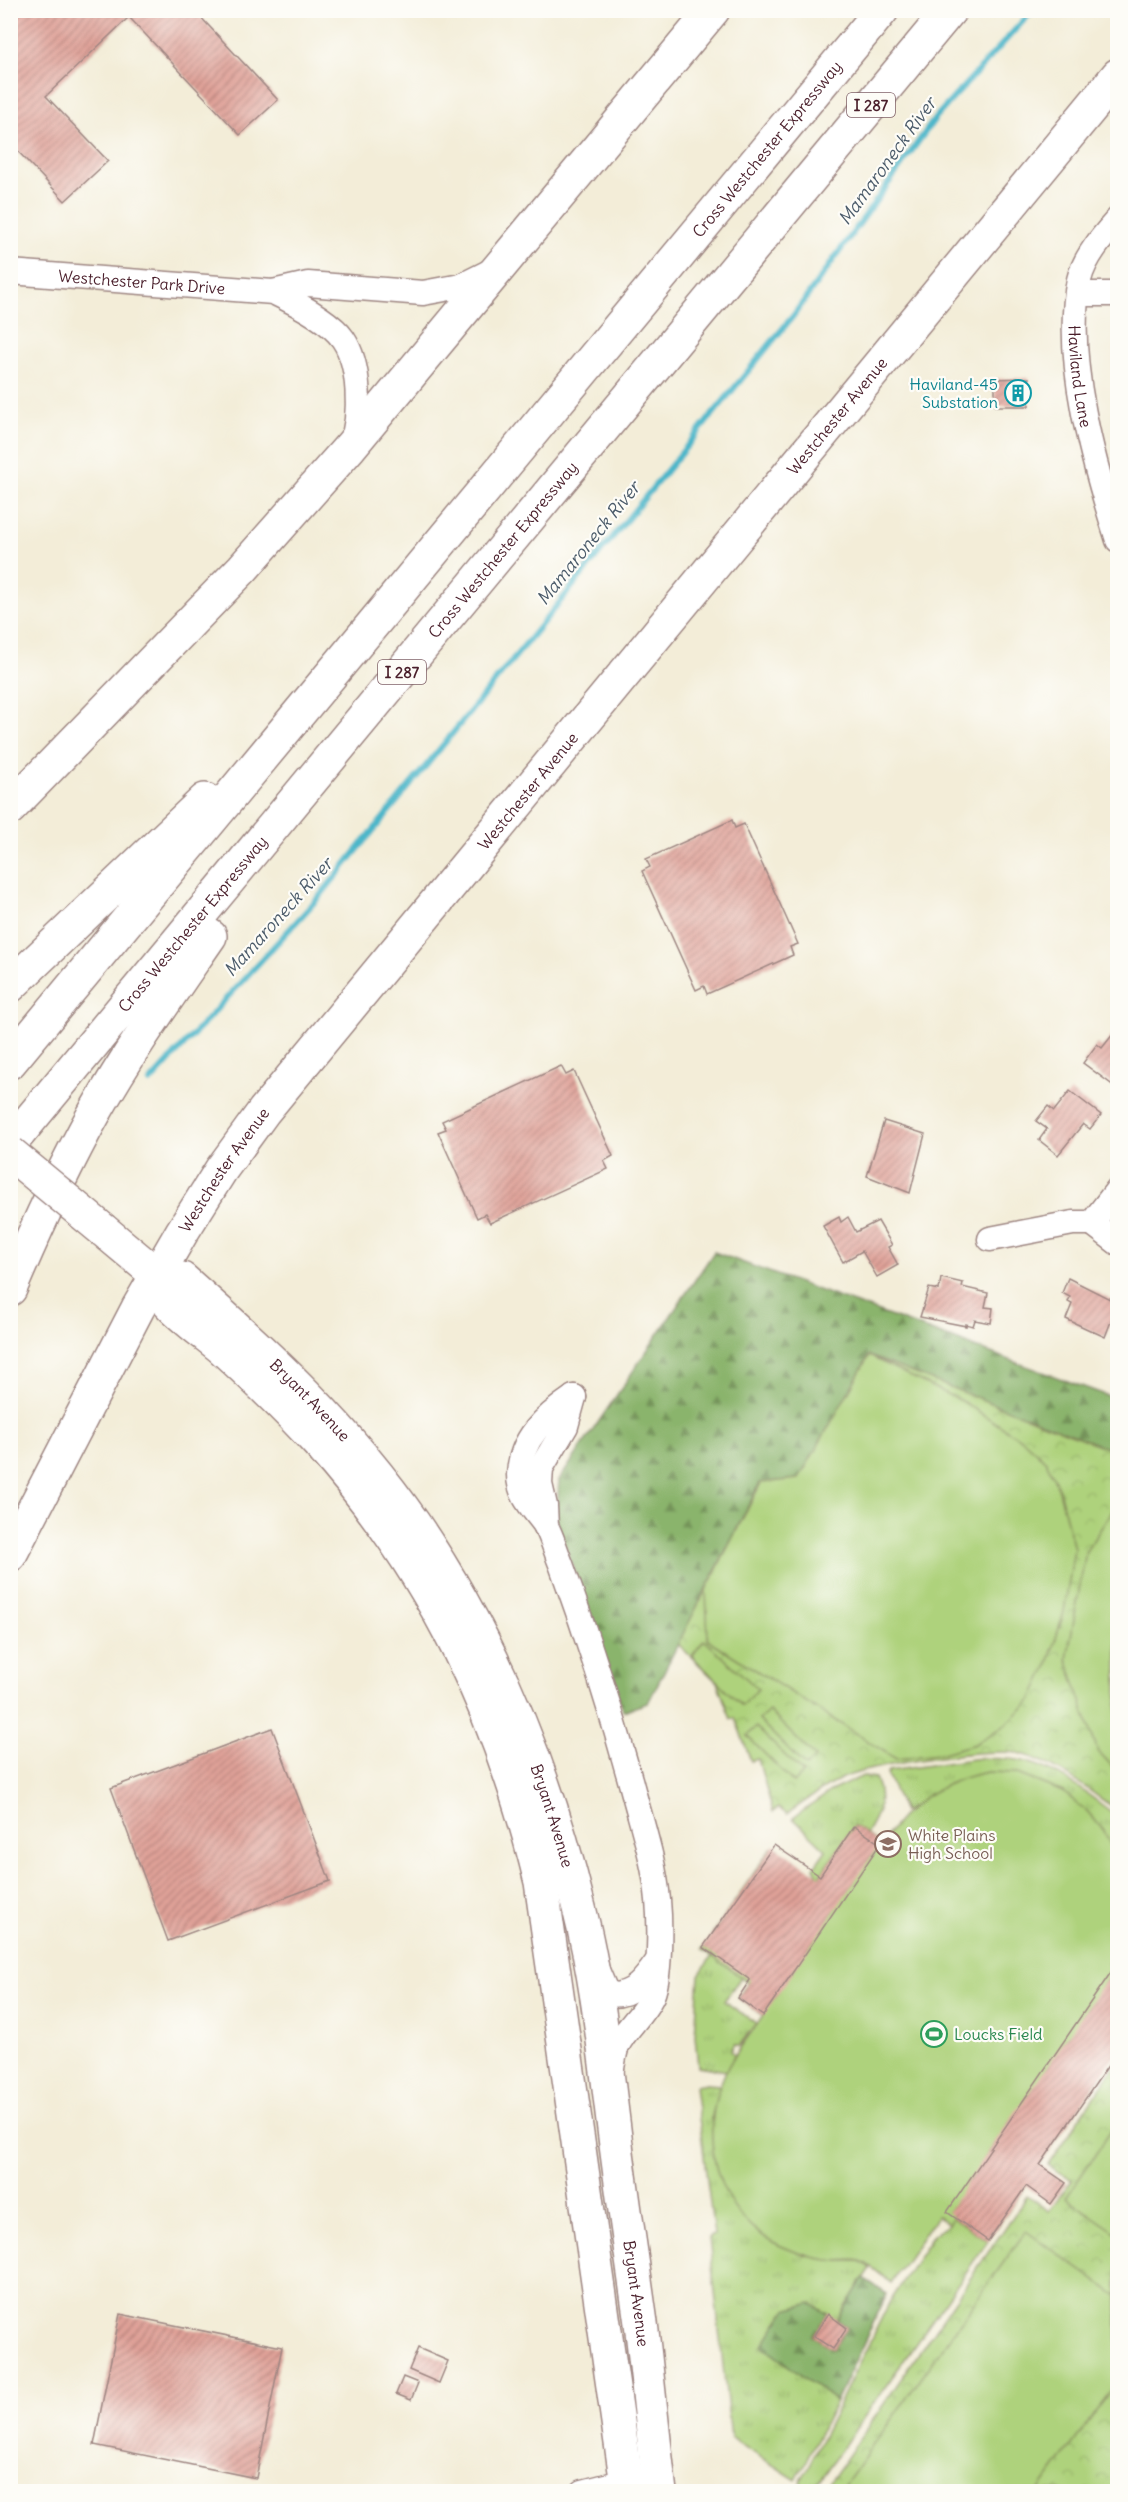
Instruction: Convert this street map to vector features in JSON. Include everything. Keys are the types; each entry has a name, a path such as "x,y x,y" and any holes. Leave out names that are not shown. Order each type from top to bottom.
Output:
{"main road":[{"path":"10,808 219,595 350,447 713,10"},
{"name":"Cross Westchester Expressway","path":"10,1062 882,10"},
{"name":"Cross Westchester Expressway","path":"10,1144 950,10"},
{"name":"Westchester Avenue","path":"10,1555 157,1275 215,1179 264,1111 1118,75"},
{"path":"10,986 313,697"},
{"path":"10,1288 56,1187 120,1070 160,1006 346,739"},
{"name":"Bryant Avenue","path":"10,1153 157,1275 182,1279 296,1382 377,1474 420,1534 489,1653 528,1743 562,1842 588,1950 641,2326 659,2482"},
{"name":"Bryant Avenue","path":"157,1275 165,1299 288,1409 357,1489 409,1563 441,1615 474,1680 501,1745 525,1814 541,1882 627,2486"},
{"path":"117,1351 152,1329 180,1323 194,1324"}],"street":[{"name":"Haviland Lane","path":"1118,219 1088,259 1080,279 1076,325 1079,384 1101,488 1118,540"},
{"name":"Westchester Park Drive","path":"10,272 273,292 308,284 423,293 461,286 499,267"},
{"name":"Westchester Park Drive","path":"273,292 329,324 343,339 354,369 358,412 350,447"},
{"path":"1078,294 1118,294"},
{"path":"1092,1223 1118,1189"},
{"path":"990,1239 1073,1223 1092,1223 1118,1243"},
{"path":"546,1527 615,1722 658,1898 660,1940 656,1984 651,1998 617,2047 608,2085"},
{"path":"588,1950 605,1989 612,1995 619,1995 638,1986 657,1962"},
{"path":"583,2492 659,2482"}],"green space":[{"path":"714,1252 1117,1399 1117,1452 869,1356 799,1479 760,1483 648,1703 623,1711 556,1520 559,1480"},
{"path":"869,1356 1117,1452 1117,1810 1048,1764 1022,1754 1007,1752 931,1758 877,1768 841,1779 787,1814 778,1808 773,1812 758,1759 751,1761 735,1718 731,1719 717,1682 678,1644 761,1483 799,1479"},
{"path":"869,1356 965,1403 1024,1441 1046,1461 1059,1490 1074,1549 1064,1612 1047,1667 1031,1701 1005,1725 975,1744 939,1754 896,1759 708,1640 706,1590 761,1483 799,1479"},
{"path":"1117,1504 1117,1771 1097,1750 1067,1659 1086,1551"},
{"path":"704,1640 758,1689 742,1706 692,1656"},
{"path":"769,1711 815,1757 806,1767 759,1720"},
{"path":"756,1727 803,1773 794,1783 747,1736"},
{"path":"980,1758 1018,1760 1049,1770 1073,1784 1117,1816 1117,1861 1116,1856 939,1788 904,1812 887,1774 889,1771"},
{"name":"Loucks Field","path":"988,1772 1015,1773 1063,1792 1088,1812 1104,1831 1118,1861 1117,1949 1108,1963 1117,1970 1117,2051 988,2241 953,2217 949,2224 937,2216 891,2283 861,2261 824,2259 781,2246 758,2233 740,2215 727,2195 717,2172 713,2148 712,2122 716,2097 729,2066 763,2016 738,1998 748,1982 702,1949 771,1848 817,1880 854,1826 880,1844 902,1817 926,1796 954,1781"},
{"path":"863,1776 875,1778 878,1786 880,1801 877,1814 866,1834 854,1826 819,1878 814,1867 826,1850 793,1818 833,1790"},
{"path":"712,1956 741,1977 724,2001 756,2023 739,2046 735,2044 731,2051 737,2055 726,2071 698,2066 695,2036 699,1975"},
{"path":"1117,2063 1117,2491 831,2492 828,2485 1027,2196 1049,2211 1072,2180 1048,2165"},
{"path":"720,2085 711,2119 803,2255 839,2261 860,2261 870,2268 837,2320 763,2346 836,2401 796,2480 731,2438 709,2238 714,2235 695,2086"},
{"path":"1117,2122 1118,2233 1066,2198"},
{"path":"953,2217 988,2241 812,2491 800,2483 890,2301 933,2235 949,2224"},
{"path":"1026,2231 1117,2296 1117,2382 1039,2491 840,2491"},
{"path":"863,2279 887,2294 836,2401 762,2346 786,2310 811,2303 828,2314 813,2336 833,2349 847,2328 837,2320"}],"building":[{"path":"10,10 194,10 278,100 240,135 129,17 46,96 108,161 65,201 10,143"},
{"name":"Haviland-45 Substation","path":"1029,378 1029,406 995,406 995,379"},
{"path":"732,820 735,828 744,824 798,944 790,947 793,955 707,994 704,986 696,990 642,871 650,867 646,859"},
{"path":"1118,1028 1118,1089 1083,1063 1097,1044 1102,1048"},
{"path":"561,1066 566,1075 574,1071 613,1156 604,1161 608,1169 490,1223 485,1214 477,1218 438,1132 446,1129 442,1121"},
{"path":"1070,1091 1101,1115 1090,1129 1083,1124 1058,1155 1039,1140 1047,1129 1036,1121 1048,1106 1054,1111"},
{"path":"884,1121 925,1134 910,1193 867,1176"},
{"path":"839,1217 841,1222 848,1217 856,1232 878,1221 892,1245 888,1247 898,1265 877,1277 862,1251 843,1262 823,1226"},
{"path":"941,1278 963,1283 962,1287 988,1293 985,1307 993,1308 991,1323 975,1320 973,1326 966,1324 966,1326 920,1317 929,1288 939,1290"},
{"path":"1068,1278 1118,1303 1105,1337 1066,1319 1072,1304 1068,1302 1070,1297 1062,1293"},
{"path":"272,1728 330,1881 168,1941 111,1788"},
{"path":"854,1826 880,1844 763,2016 738,1998 750,1980 703,1947 774,1845 820,1876"},
{"path":"1118,1962 1118,2051 1040,2165 1066,2183 1051,2204 1026,2186 988,2241 947,2212"},
{"path":"120,2314 282,2347 256,2478 94,2445"},
{"path":"828,2314 847,2328 833,2349 813,2336"},
{"path":"418,2348 448,2361 439,2383 409,2370"},
{"path":"403,2377 418,2383 411,2400 396,2394"}],"waterway":[{"name":"Mamaroneck River","path":"150,1082 319,897 793,316 936,117 1033,10"}],"place":[{"name":"Haviland-45 Substation","path":"1018,393"},
{"name":"White Plains High School","path":"888,1844"},
{"name":"Loucks Field","path":"934,2034"}]}
